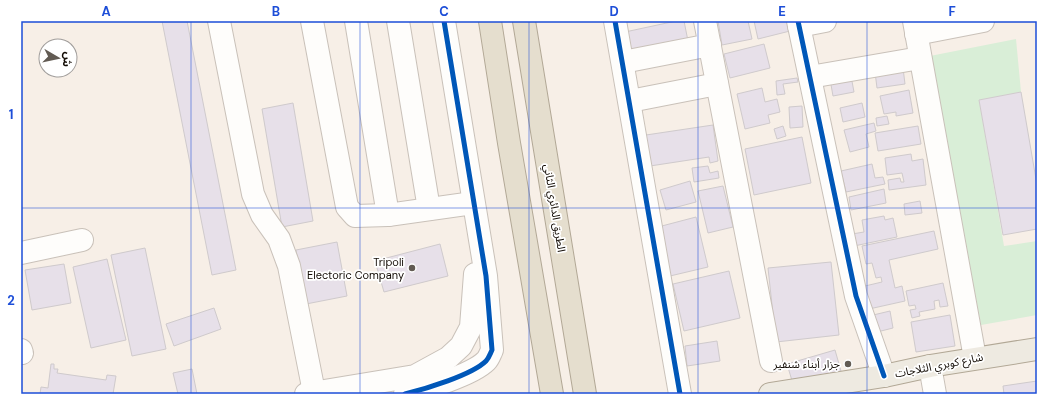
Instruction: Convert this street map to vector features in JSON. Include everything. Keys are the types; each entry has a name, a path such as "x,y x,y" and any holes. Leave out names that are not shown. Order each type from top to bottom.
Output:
{"highway":[{"path":"490,21 509,143 552,394"},
{"name":"الطريق الدائري الثاني","path":"524,21 586,394"}],"main road":[{"name":"شارع كوبري الثلاجات","path":"770,394 884,376 930,366 1037,348"}],"street":[{"path":"219,21 253,194 262,215 279,239 289,266 310,393 415,376 448,358 461,346 471,327 478,231"},
{"path":"312,21 347,207 355,216 388,215 473,203"},
{"path":"356,21 388,215"},
{"path":"398,21 429,209"},
{"path":"405,394 426,388 476,369 487,360 492,350 486,276 444,21"},
{"path":"615,21 630,100 680,394"},
{"path":"705,21 771,361"},
{"path":"825,21 799,24 856,296 884,376"},
{"path":"975,358 915,27 983,21"},
{"path":"623,62 710,46"},
{"path":"810,76 920,58"},
{"path":"630,100 717,84"},
{"path":"21,253 82,240"},
{"path":"930,366 935,394"}],"green space":[{"path":"1016,39 1021,92 979,100 1004,246 1037,241 1037,315 981,325 930,56"}],"building":[{"path":"162,21 187,21 236,270 212,275"},
{"path":"676,21 684,21 689,46 630,58 625,32"},
{"path":"718,21 748,21 752,39 722,45"},
{"path":"754,21 787,21 790,31 758,39"},
{"path":"764,44 770,68 730,78 724,54"},
{"path":"903,68 905,84 877,88 875,72"},
{"path":"851,76 854,92 833,96 830,79"},
{"path":"797,78 798,82 783,84 785,94 777,95 776,81"},
{"path":"762,88 765,102 777,99 780,112 768,115 770,123 745,129 737,94"},
{"path":"909,90 913,113 896,116 896,112 884,114 880,96"},
{"path":"1021,92 1037,185 1037,229 1003,235 979,100"},
{"path":"293,103 313,221 282,227 262,109"},
{"path":"862,103 865,117 843,122 840,108"},
{"path":"802,106 803,127 790,128 789,107"},
{"path":"887,116 889,124 877,126 876,118"},
{"path":"874,123 876,131 866,134 869,147 850,152 844,130"},
{"path":"713,125 718,161 710,163 709,157 650,166 646,135"},
{"path":"783,126 786,136 777,139 774,129"},
{"path":"918,126 921,144 878,151 875,133"},
{"path":"802,137 811,183 754,195 745,149"},
{"path":"911,154 912,161 923,159 926,185 889,190 888,180 900,178 901,182 904,182 902,173 887,175 885,158"},
{"path":"872,164 875,178 883,177 885,184 846,192 841,171"},
{"path":"708,166 710,173 718,171 719,178 694,182 692,168"},
{"path":"690,181 696,202 666,210 660,190"},
{"path":"723,186 733,227 708,233 698,191"},
{"path":"884,189 886,203 851,210 849,197"},
{"path":"920,201 922,213 905,215 904,204"},
{"path":"884,216 885,220 893,218 897,237 854,246 852,234 864,232 862,220"},
{"path":"696,217 708,267 670,276 658,227"},
{"path":"934,231 938,249 889,260 895,288 902,286 905,301 869,309 865,286 882,282 881,277 876,278 872,263 866,264 862,246"},
{"path":"337,242 347,296 306,304 296,250"},
{"name":"Tripoli Electoric Company","path":"440,244 448,276 384,292 375,261"},
{"path":"145,248 166,349 132,356 111,255"},
{"path":"107,259 126,340 91,348 73,267"},
{"path":"831,262 839,335 776,342 768,268"},
{"path":"64,264 71,303 32,310 25,270"},
{"path":"729,271 740,318 684,331 673,284"},
{"path":"943,283 948,306 940,307 939,300 934,301 935,309 919,312 920,316 912,318 910,310 916,309 915,305 909,306 906,291"},
{"path":"214,308 221,329 174,346 166,324"},
{"path":"890,311 893,328 873,333 869,316"},
{"path":"950,315 955,346 916,352 911,322"},
{"path":"717,341 720,361 687,366 685,346"},
{"path":"835,350 841,371 793,384 787,364"},
{"path":"51,364 54,364 54,369 58,369 57,373 106,380 107,375 116,376 113,394 40,394 41,387 48,388"},
{"path":"192,369 197,394 178,394 173,373"},
{"path":"1037,381 1037,394 1004,394 1003,386"}],"cycle path":[{"path":"405,394 436,385 470,371 486,361 492,350 486,276 444,21"},
{"path":"615,21 680,394"},
{"path":"798,21 856,296 884,376"}],"place":[{"name":"Tripoli Electoric Company","path":"412,268"},
{"name":"جزار أبناء شنفير","path":"848,364"}]}
